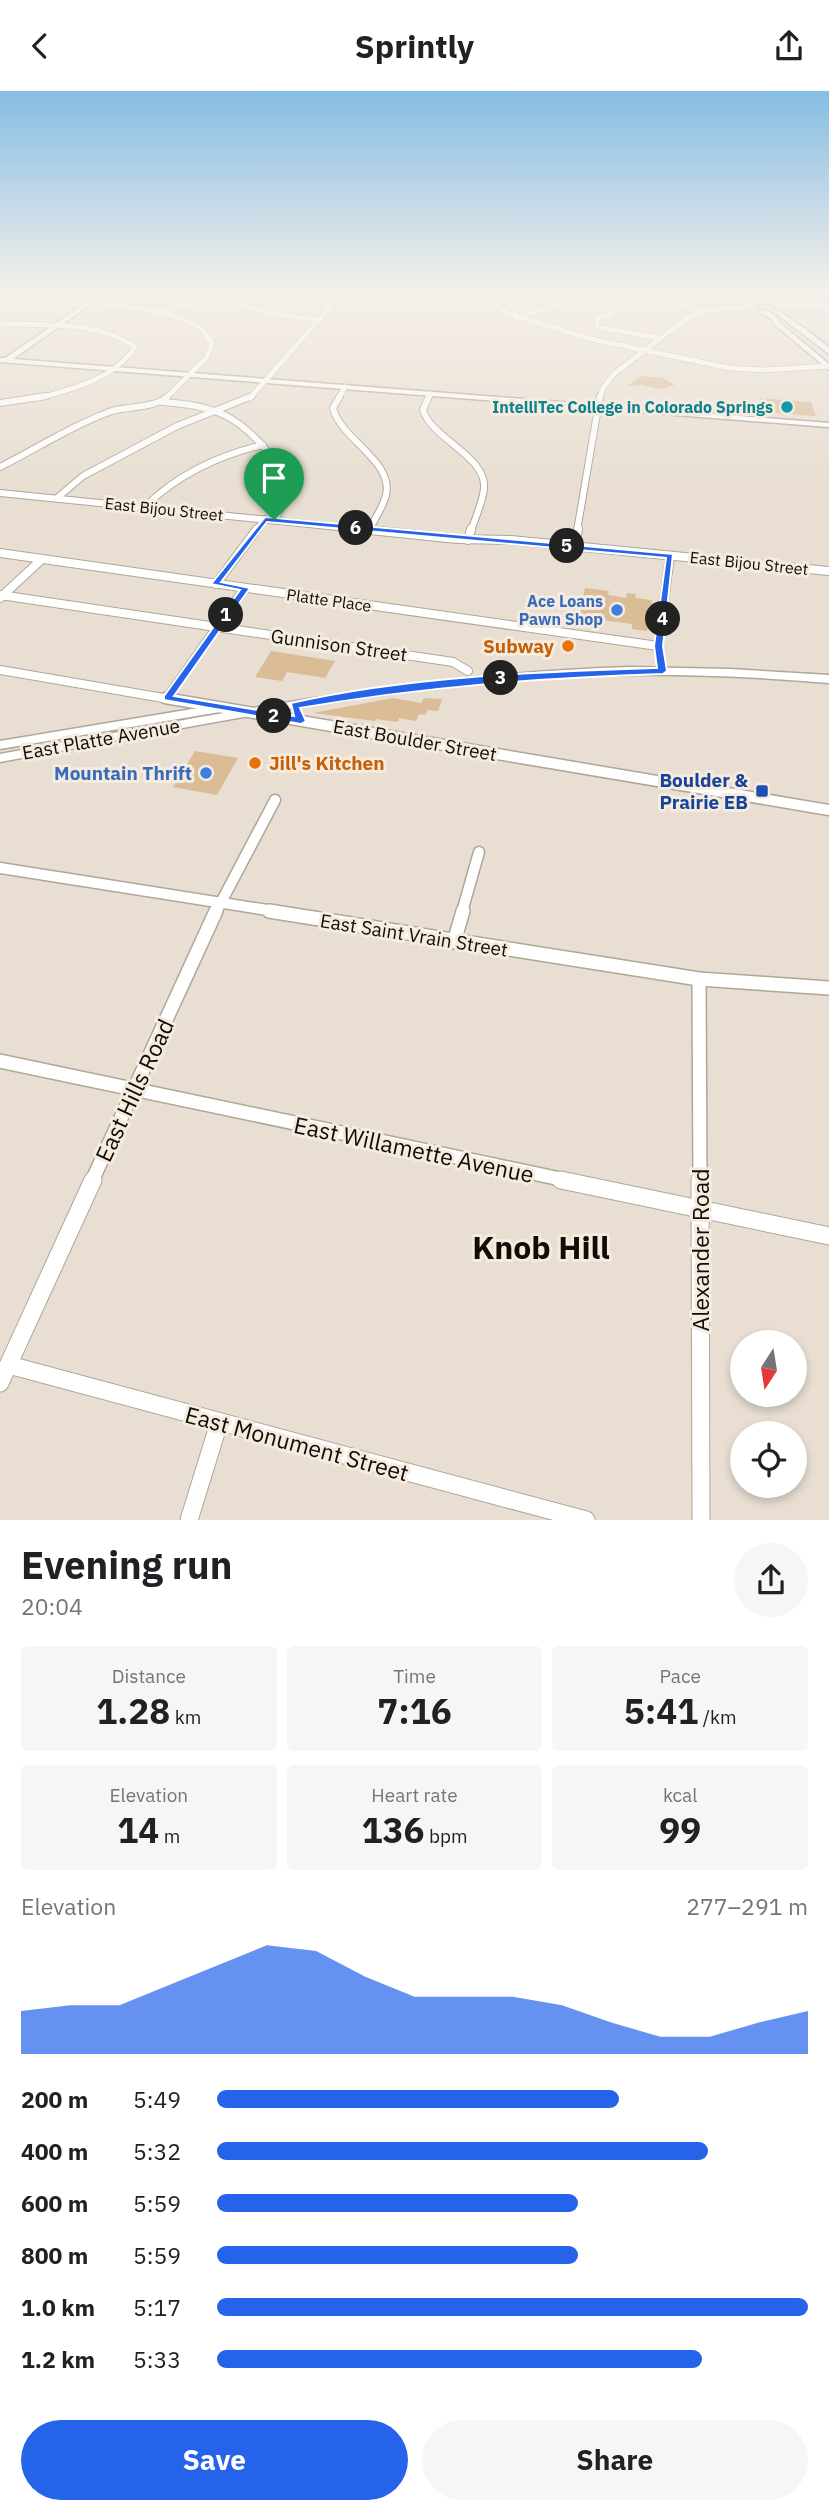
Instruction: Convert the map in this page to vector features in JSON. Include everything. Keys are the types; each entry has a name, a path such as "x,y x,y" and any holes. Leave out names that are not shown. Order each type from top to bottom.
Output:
{"main road":[{"path":"2,362 829,425"},
{"path":"502,678 505,672 544,665"},
{"name":"East Platte Avenue","path":"0,745 381,682 468,671 544,665 829,671"},
{"name":"East Platte Avenue","path":"0,758 294,705 434,684 662,667 829,679"},
{"path":"434,684 441,679 457,677 468,671"}],"street":[{"path":"0,403 24,402 102,378 127,358"},
{"path":"162,402 205,358"},
{"path":"57,498 76,481 177,426 247,400 286,358"},
{"path":"575,546 601,392 609,379 635,358"},
{"path":"681,358 736,369 828,367"},
{"path":"345,387 333,408 335,420 381,470 387,485 385,497 369,530"},
{"path":"430,394 423,410 426,420 477,467 484,479 468,540"},
{"path":"0,467 110,412 135,405 162,402 218,411 243,422 263,445 290,485 287,499 216,584"},
{"path":"145,507 160,493 221,457 263,445"},
{"name":"East Bijou Street","path":"0,493 468,540 507,540 829,571"},
{"name":"Platte Place","path":"0,553 658,646"},
{"path":"662,667 658,646 670,556"},
{"path":"1,596 41,559"},
{"path":"167,698 245,588"},
{"name":"Gunnison Street","path":"1,596 453,662 468,671"},
{"name":"East Boulder Street","path":"0,670 829,810"},
{"path":"294,705 301,721"},
{"name":"East Hills Road","path":"0,1383 219,905 275,800"},
{"path":"454,942 479,852"},
{"name":"East Saint Vrain Street","path":"0,868 219,905 699,979 829,988"},
{"name":"Alexander Road","path":"699,979 701,1520"},
{"name":"East Willamette Avenue","path":"0,1061 829,1236"},
{"name":"East Monument Street","path":"9,1365 586,1520"},
{"path":"189,1520 219,1423"}],"building":[{"path":"643,376 663,378 675,385 660,389 641,385 628,386"},
{"name":"IntelliTec College in Colorado Springs","path":"760,398 811,402 816,416 763,412"},
{"name":"Ace Loans Pawn Shop","path":"585,588 609,591 608,595 626,598 627,593 636,594 635,598 652,600 647,631 632,629 632,624 579,617"},
{"path":"271,651 335,661 325,678 287,672 282,681 255,677"},
{"path":"393,698 421,703 424,698 442,699 438,711 428,710 425,715 419,714 416,721 399,718 398,722 375,721 313,713"},
{"name":"Mountain Thrift","path":"195,751 238,758 217,795 173,787"}],"place":[{"name":"IntelliTec College in Colorado Springs","path":"787,407"},
{"name":"Ace Loans Pawn Shop","path":"617,610"},
{"name":"Subway","path":"568,646"},
{"name":"Jill's Kitchen","path":"255,763"},
{"name":"Mountain Thrift","path":"206,773"},
{"name":"Boulder & Prairie EB","path":"762,791"}],"district":[{"name":"Knob Hill","path":"541,1247"}],"route":[{"path":"265,519 274,520 468,540 507,540 670,556 658,646 663,671 545,674 397,689 294,705 301,721 167,698 245,588 216,584 265,519"}]}
